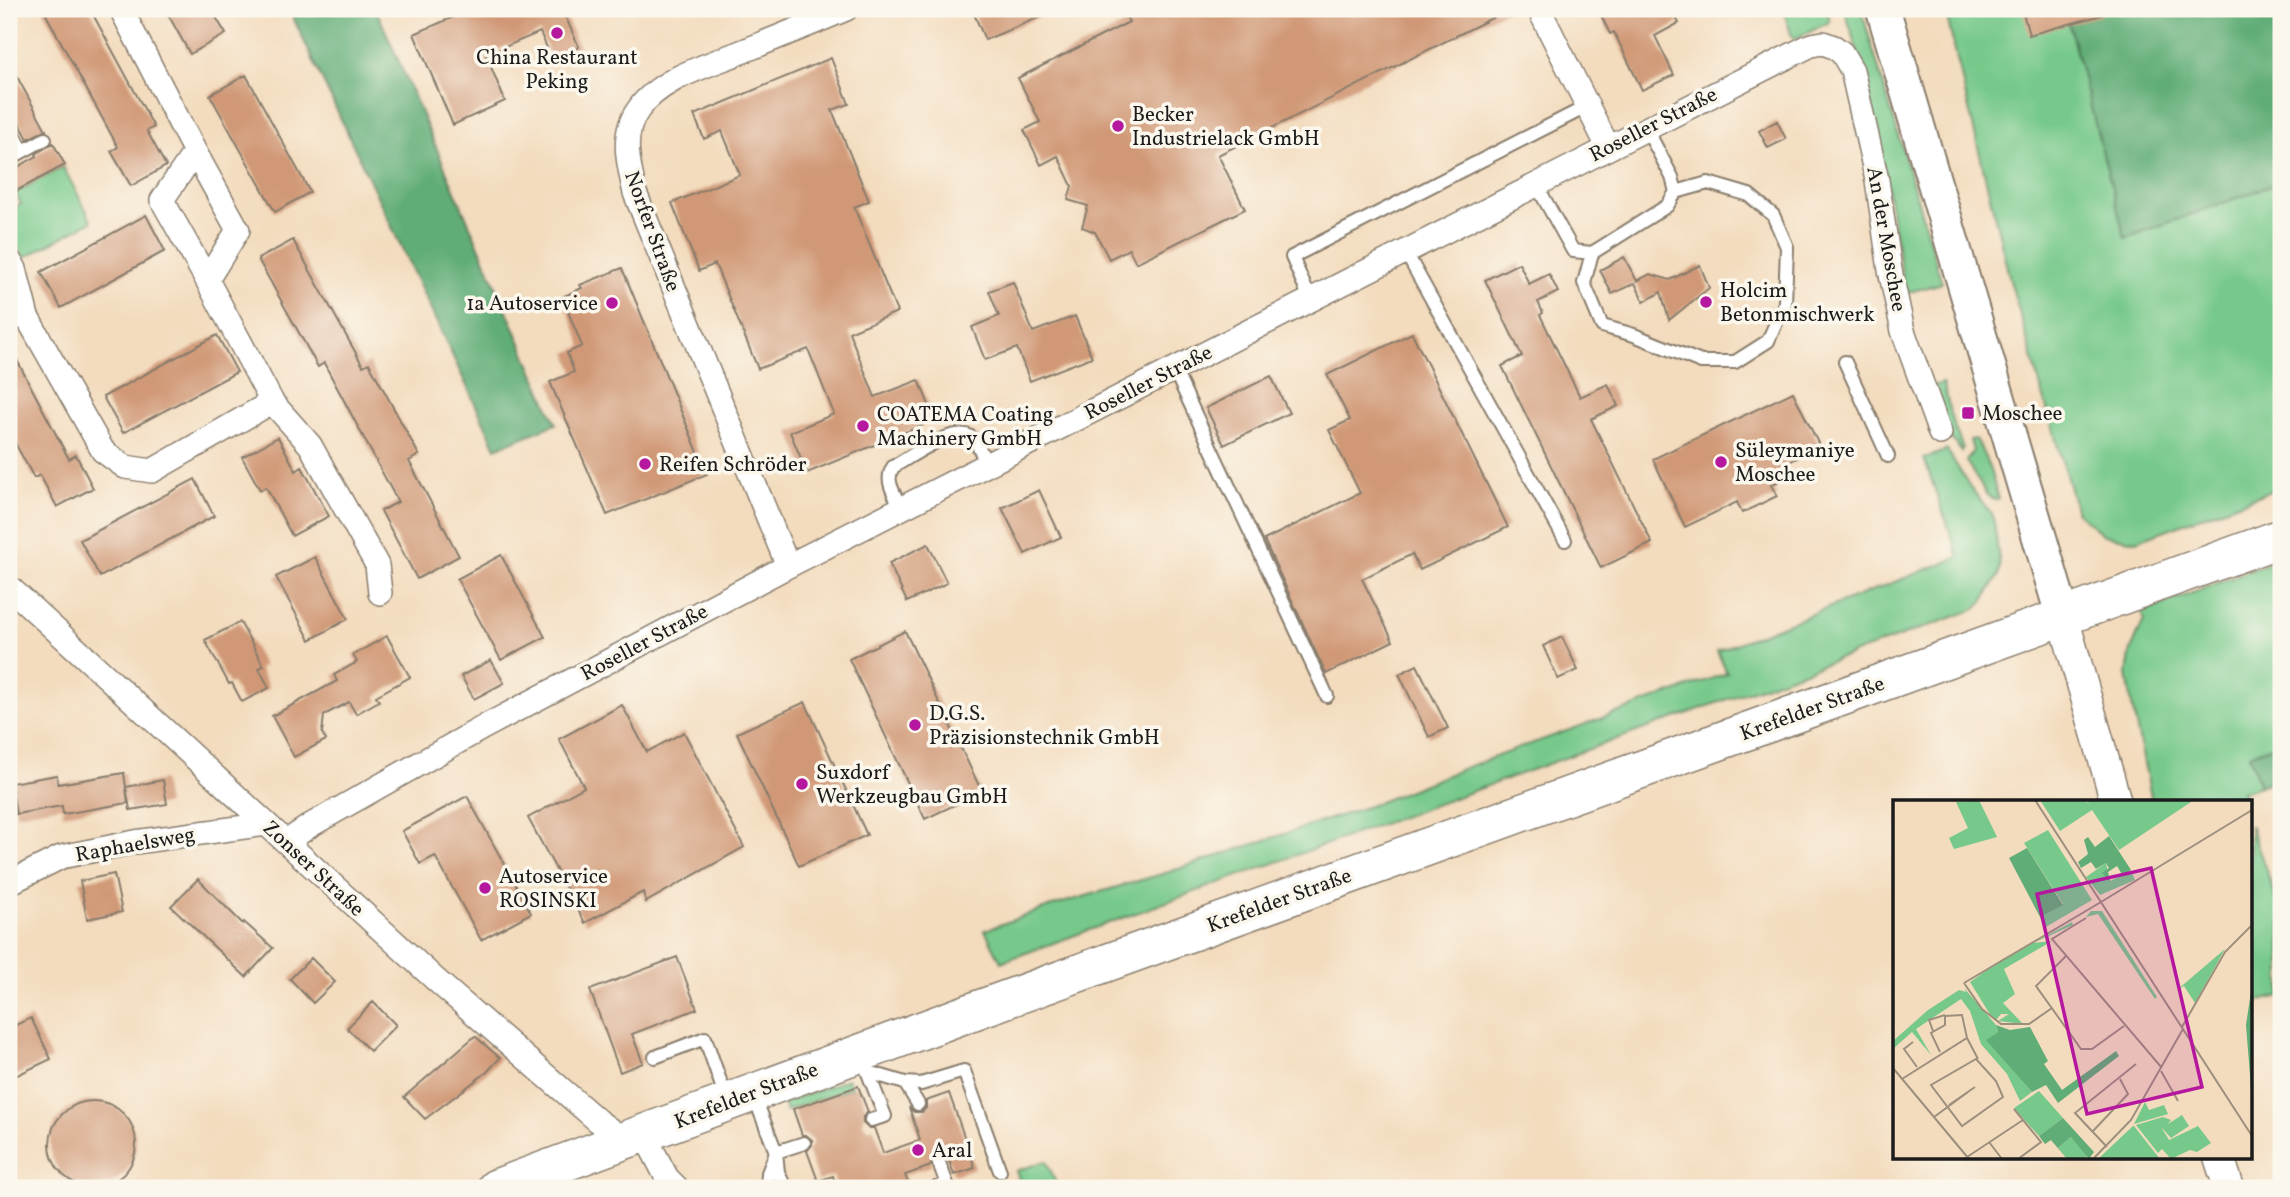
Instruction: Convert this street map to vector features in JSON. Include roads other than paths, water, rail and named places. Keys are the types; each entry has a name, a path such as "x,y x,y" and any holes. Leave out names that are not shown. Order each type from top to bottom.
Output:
{"main road":[{"path":"1883,9 2063,617"},
{"name":"Krefelder Straße","path":"496,1188 740,1097 864,1062 2281,538"}],"street":[{"path":"121,9 239,230 207,280"},
{"name":"Norfer Straße","path":"788,566 635,194 626,156 630,129 638,110 659,89 846,9"},
{"path":"1539,9 1608,147"},
{"name":"Roseller Straße","path":"286,842 311,825 484,727 788,566 1811,45 1823,43 1834,47"},
{"name":"An der Moschee","path":"1834,47 1842,53 1852,70 1877,180 1890,270 1903,331 1940,433"},
{"path":"195,152 163,200 272,402 310,445 377,565 380,593"},
{"path":"9,260 15,268 18,317 103,451 125,467 152,471 272,402"},
{"name":"Zonser Straße","path":"9,587 437,981 598,1121 635,1137"},
{"path":"2063,617 2115,800"},
{"name":"Raphaelsweg","path":"9,883 61,857 135,842 266,824"},
{"path":"635,1137 677,1188"},
{"path":"2219,1158 2228,1188"}],"lane":[{"path":"1310,299 1292,257 1588,107"},
{"path":"9,125 23,151"},
{"path":"1646,128 1672,177 1676,192"},
{"path":"9,159 45,139"},
{"path":"1536,184 1573,251 1592,253 1667,206 1676,192 1708,183 1749,195 1773,215 1787,247 1785,303 1768,341 1735,362 1701,362 1634,335 1602,326 1584,283 1592,253"},
{"path":"1405,251 1565,540"},
{"path":"1845,362 1888,456"},
{"path":"1174,369 1327,696"},
{"path":"901,508 889,483 889,473 893,467 952,434 968,435 977,442 986,465"},
{"path":"655,1057 705,1038 776,1152 778,1172 785,1188"},
{"path":"864,1062 905,1083 921,1084 964,1071 1000,1171"},
{"path":"864,1062 885,1115 871,1120"},
{"path":"905,1083 918,1104"},
{"path":"776,1152 804,1143"},
{"path":"767,1188 768,1173 776,1152"},
{"path":"935,1188 947,1184 939,1163"}],"place":[{"name":"China Restaurant Peking","path":"557,33"},
{"name":"Becker Industrielack GmbH","path":"1118,126"},
{"name":"Holcim Betonmischwerk","path":"1706,302"},
{"name":"1a Autoservice","path":"612,303"},
{"name":"Moschee","path":"1968,413"},
{"name":"COATEMA Coating Machinery GmbH","path":"863,426"},
{"name":"Süleymaniye Moschee","path":"1721,462"},
{"name":"Reifen Schröder","path":"645,464"},
{"name":"D.G.S. Präzisionstechnik GmbH","path":"915,725"},
{"name":"Suxdorf Werkzeugbau GmbH","path":"802,784"},
{"name":"Autoservice ROSINSKI","path":"485,888"},
{"name":"Aral","path":"918,1150"}]}
